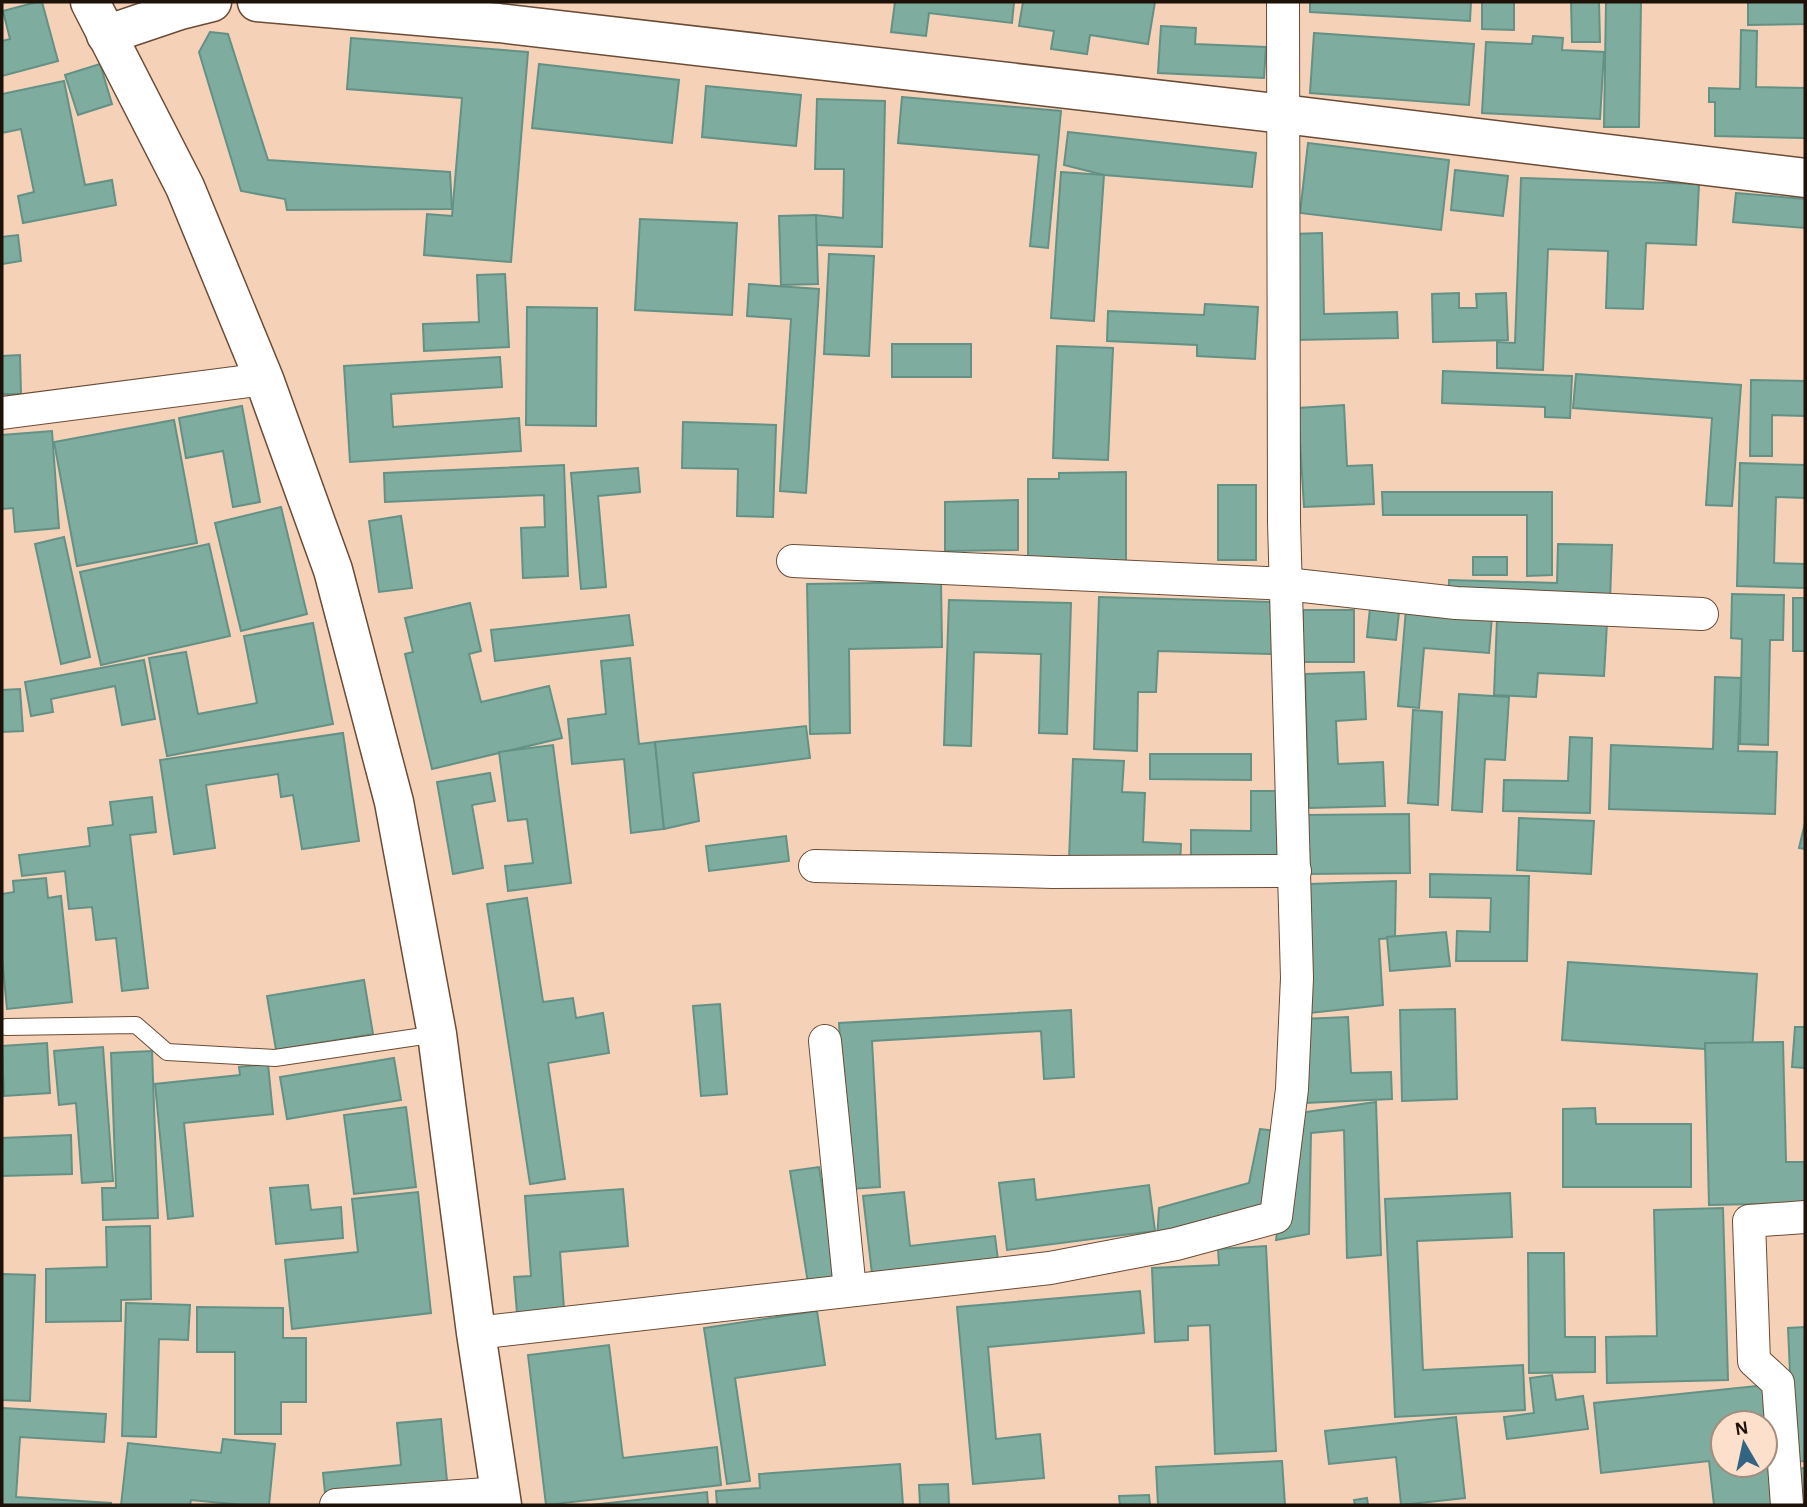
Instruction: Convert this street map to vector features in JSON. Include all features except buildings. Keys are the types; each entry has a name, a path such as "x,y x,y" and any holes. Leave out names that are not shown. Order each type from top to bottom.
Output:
{"street":[{"path":"212,2 180,9 98,18 185,187 264,379 333,570 354,647 394,802 437,1034 476,1333 501,1499 336,1505"},
{"path":"257,2 499,23 1805,178"},
{"path":"476,1333 1050,1268 1176,1244 1276,1217 1292,1089 1297,978 1284,522 1283,2"},
{"path":"2,413 264,379"},
{"path":"793,561 1286,584 1456,603 1702,614"},
{"path":"816,866 1053,872 1295,871"},
{"path":"825,1041 850,1290"},
{"path":"1787,1505 1778,1383 1754,1361 1749,1220 1805,1217"}],"lane":[{"path":"6,1027 136,1025 167,1052 275,1058 437,1034"}]}
